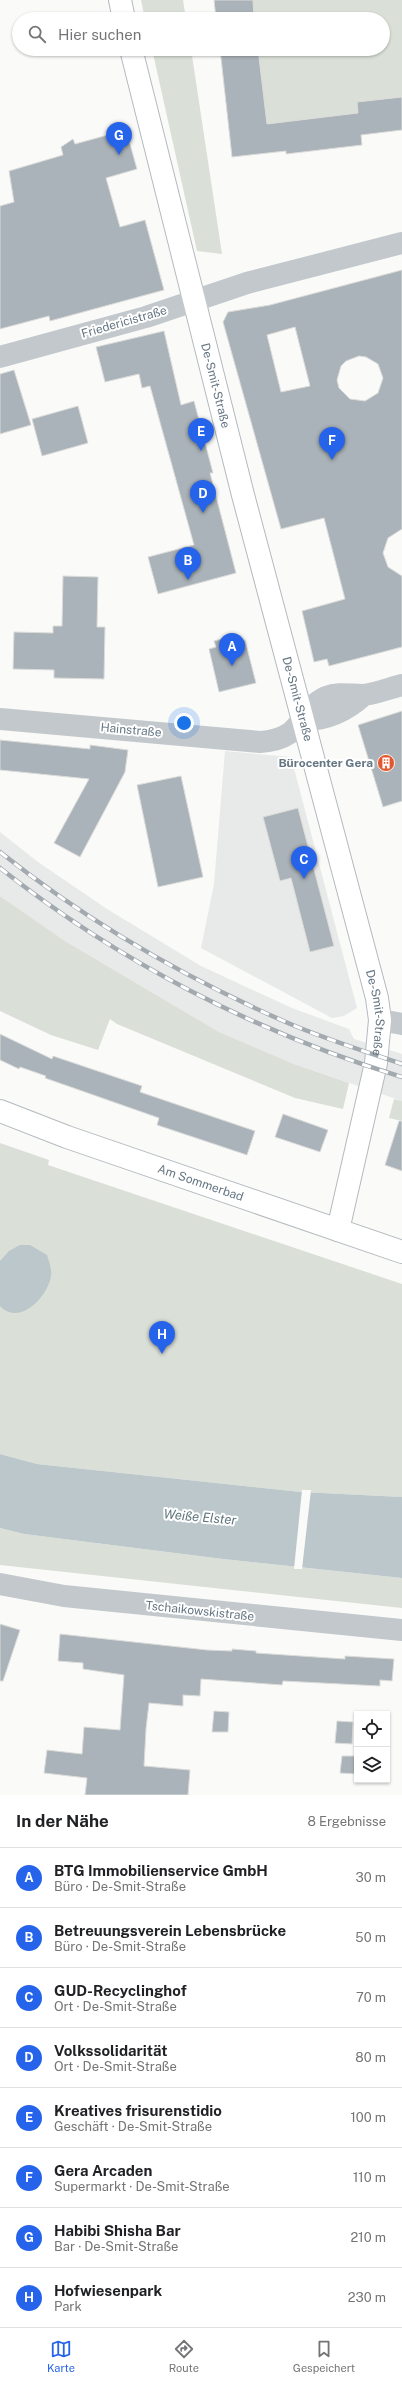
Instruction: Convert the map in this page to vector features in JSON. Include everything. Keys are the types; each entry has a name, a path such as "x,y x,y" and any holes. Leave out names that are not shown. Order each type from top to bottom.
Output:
{"main road":[{"path":"120,0 123,12"},
{"name":"De-Smit-Straße","path":"133,56 194,301 303,721 365,947 380,1020 376,1063 338,1230"},
{"name":"Am Sommerbad","path":"0,1111 67,1137 402,1252"}],"street":[{"name":"Friedericistraße","path":"0,357 146,317 247,283 402,243"},
{"path":"303,721 317,720 341,712 364,695 402,685"},
{"name":"Hainstraße","path":"0,719 260,742 275,741 285,737 303,721"},
{"path":"380,1020 402,1024"},
{"name":"Tschaikowskistraße","path":"0,1584 64,1596 402,1630"}],"shaded area":[{"path":"141,0 183,0 185,12 144,12"},
{"path":"252,0 402,0 402,97 357,102 358,113 267,124 259,56 390,56 390,12 253,12"},
{"path":"154,56 192,56 222,254 197,251"},
{"path":"225,751 291,757 357,1008 344,1016 332,1018 201,948 214,884"},
{"path":"0,832 38,862 107,909 201,966 292,1008 349,1029 354,1039 402,1054 402,1101 294,1064 219,1032 65,941 0,896"},
{"path":"0,896 65,941 219,1032 294,1064 349,1083 343,1109 295,1098 117,1024 110,1019 98,1050 51,1035 0,1011"},
{"path":"394,1099 402,1101 402,1121 389,1118"},
{"path":"0,1143 49,1160 48,1165 402,1284 402,1497 301,1492 37,1464 0,1454"},
{"path":"0,1528 24,1534 223,1559 402,1578 402,1608 0,1565"}],"water":[{"path":"20,1245 30,1245 47,1255 51,1276 45,1292 39,1300 24,1311 16,1313 8,1312 0,1306 0,1261 9,1251"},
{"name":"Weiße Elster","path":"0,1454 37,1464 301,1492 402,1497 402,1578 223,1559 24,1534 0,1528"}],"pier":[{"path":"302,1490 311,1490 302,1569 294,1569"}],"building":[{"path":"214,0 253,0 254,12 215,12"},
{"path":"221,56 259,56 267,124 358,113 357,102 402,97 402,130 361,135 362,145 286,154 286,151 232,157"},
{"path":"126,130 137,169 106,178 120,227 145,220 164,290 50,321 49,316 0,329 0,206 14,202 9,171 63,155 61,147 73,139 75,144"},
{"path":"402,270 402,529 388,538 383,553 388,567 402,576 402,647 329,666 327,659 314,662 302,611 345,599 324,518 281,529 223,322 228,312 270,305","holes":["295,327 310,386 281,392 267,335","359,356 366,357 378,364 383,378 378,393 365,401 350,399 339,388 337,380 341,366 346,361"]},
{"path":"164,331 181,405 194,401 213,473 210,473 236,573 158,594 148,557 194,545 150,386 142,388 139,374 105,382 96,347"},
{"path":"14,370 31,425 0,434 0,374"},
{"path":"78,406 88,443 42,456 32,419"},
{"path":"63,576 98,577 97,627 105,627 104,679 54,678 54,670 13,669 14,632 53,633 53,626 62,626"},
{"path":"236,635 237,642 245,640 256,683 219,692 209,649 216,647 214,641"},
{"name":"Bürocenter Gera","path":"402,711 402,801 383,807 358,725"},
{"path":"0,740 90,749 90,745 128,750 125,772 80,857 54,843 89,779 0,770"},
{"path":"181,776 203,877 158,887 137,785"},
{"path":"298,808 334,946 310,952 291,878 280,881 263,817"},
{"path":"0,1034 52,1059 53,1056 142,1086 140,1092 255,1131 247,1155 157,1125 159,1118 45,1078 46,1076 20,1067 19,1069 0,1060"},
{"path":"283,1114 328,1130 320,1152 275,1137"},
{"path":"399,1121 402,1121 402,1171 385,1165"},
{"path":"0,1624 20,1630 3,1681 0,1681"},
{"path":"60,1634 207,1650 232,1651 232,1649 256,1651 256,1653 345,1659 345,1656 394,1659 392,1681 380,1680 380,1686 283,1681 282,1685 201,1679 200,1696 183,1695 183,1706 149,1703 146,1729 144,1766 190,1770 188,1795 85,1795 87,1778 44,1773 47,1750 82,1754 84,1727 120,1730 124,1675 83,1669 83,1663 58,1661"},
{"path":"214,1711 229,1712 228,1732 212,1732"},
{"path":"337,1721 353,1722 352,1744 335,1743"},
{"path":"342,1756 354,1756 354,1774 340,1773"}],"railway":[{"path":"0,852 33,878 68,902 138,947 175,968 250,1006 302,1029 402,1064"},
{"path":"0,868 45,902 93,934 141,964 191,991 242,1016 295,1039 402,1077"}],"place":[{"name":"Habibi Shisha Bar","path":"119,155"},
{"name":"Kreatives frisurenstidio","path":"201,451"},
{"name":"Gera Arcaden","path":"332,460"},
{"name":"Volkssolidarität","path":"203,513"},
{"name":"Betreuungsverein Lebensbrücke","path":"188,580"},
{"name":"BTG Immobilienservice GmbH","path":"232,666"},
{"name":"Bürocenter Gera","path":"386,763"},
{"name":"GUD-Recyclinghof","path":"304,879"},
{"name":"Hofwiesenpark","path":"162,1354"}]}
